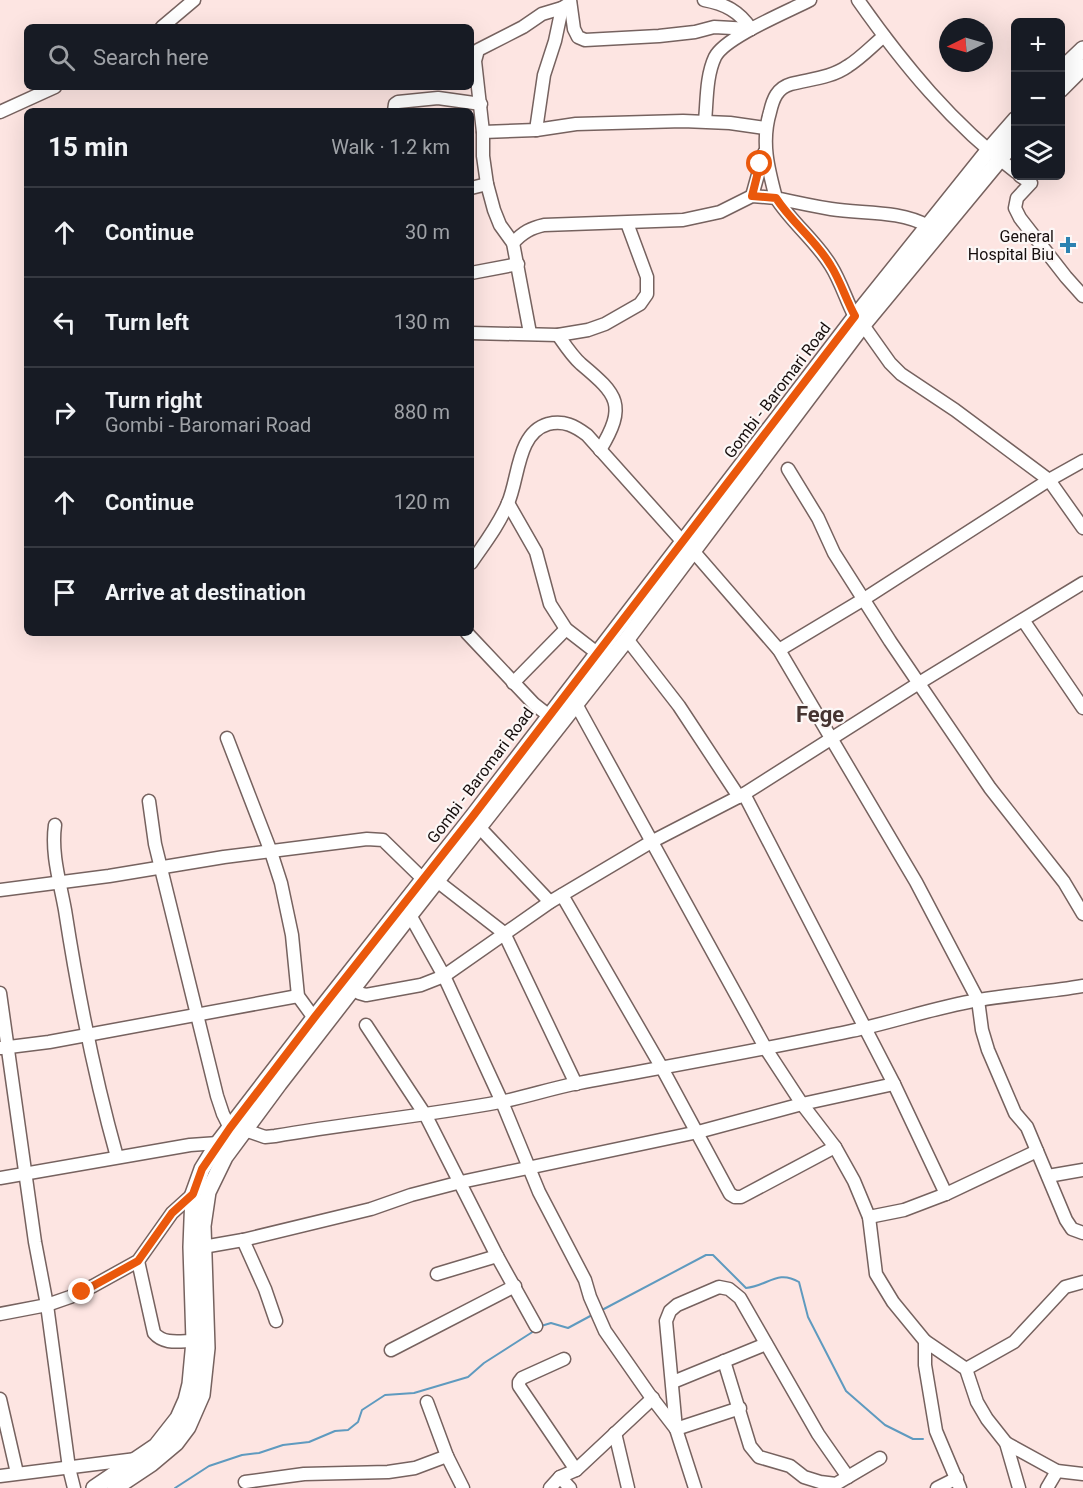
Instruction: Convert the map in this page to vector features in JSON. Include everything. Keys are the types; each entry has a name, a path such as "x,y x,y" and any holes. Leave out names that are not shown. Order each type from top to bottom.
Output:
{"main road":[{"path":"1065,66 1083,49"},
{"path":"1065,85 1083,67"},
{"name":"Gombi - Baromari Road","path":"115,1488 151,1464 176,1443 188,1427 202,1395 207,1348 203,1247 205,1209 208,1192 237,1129 314,1018 351,981 410,915 430,880 480,828 576,704 630,628 682,541 993,155 1012,126"},
{"name":"Gombi - Baromari Road","path":"94,1488 156,1446 178,1418 190,1384 194,1341 191,1246 193,1194 202,1169 218,1143 237,1129 430,880 548,715 597,653 630,628 694,552 928,226 993,155 1011,143"}],"street":[{"path":"166,24 194,0"},
{"path":"704,0 720,3 735,10 750,29"},
{"path":"705,121 710,76 714,59 721,50 750,29 810,0"},
{"path":"858,0 923,84 993,155 1011,168"},
{"path":"568,4 574,29 578,37 585,40 659,36 695,32 714,27 750,29"},
{"path":"530,333 513,243 500,225 487,184 475,61 478,50 523,27 542,14 568,4"},
{"path":"536,130 544,75 568,4"},
{"path":"884,36 848,67 825,77 790,85 779,90 773,100 765,128 765,150 776,198 811,238 832,267 846,301 890,363 901,374 955,410 1049,480 1083,528"},
{"path":"0,112 48,90"},
{"path":"394,108 398,102 438,98 481,104"},
{"path":"483,132 536,130 576,124 705,121 765,128"},
{"path":"752,196 765,150"},
{"path":"1026,180 1031,183 1017,198 1015,208 1059,269 1083,296"},
{"path":"474,187 487,184"},
{"path":"513,243 531,228 544,225 683,220 720,212 752,196 776,198 830,209 903,216 928,226"},
{"path":"474,333 558,335 588,330 605,324 640,304 647,294 647,277 627,223"},
{"path":"474,272 518,264"},
{"path":"558,335 580,362 609,388 614,401 616,414 600,450"},
{"path":"474,558 508,503 526,442 535,430 556,422 572,424 587,435 682,541"},
{"path":"779,650 864,599 1049,480 1083,461"},
{"path":"788,469 818,519 834,553 890,641 990,788 1064,882 1083,914"},
{"path":"508,503 536,552 550,604 566,629 597,653"},
{"path":"694,552 779,650 916,882 978,1000 988,1050 1015,1113 1027,1127 1066,1220 1072,1229 1083,1233"},
{"path":"351,981 359,993 366,995 421,985 444,976 550,902 651,842 741,795 1083,583"},
{"path":"1023,620 1083,708"},
{"path":"630,628 679,706 741,795 894,1084 946,1194"},
{"path":"513,683 566,629"},
{"path":"470,636 513,683 548,715"},
{"path":"576,704 766,1049 802,1104 835,1147 854,1181 869,1217 876,1274 893,1302 925,1341 966,1369 977,1402 1006,1443 1019,1488"},
{"path":"227,738 271,852 287,910 296,962 298,996 314,1018"},
{"path":"149,801 155,844 222,1114 237,1129 265,1137 375,1120 426,1116 502,1102 576,1084 766,1049 864,1028 978,1000 1083,986"},
{"path":"55,825 54,856 86,1036 117,1157"},
{"path":"480,828 550,902"},
{"path":"0,890 162,868 224,857 367,839 383,840 430,880 504,933 576,1084"},
{"path":"562,895 698,1132 730,1194 741,1197 835,1147"},
{"path":"410,915 444,976 502,1102 550,1216 585,1280 605,1331 676,1429"},
{"path":"0,993 3,1048 27,1173 35,1242 47,1305 69,1468 74,1488"},
{"path":"3,1048 86,1036 298,996"},
{"path":"366,1025 426,1116 497,1256 536,1326"},
{"path":"203,1247 243,1240 371,1209 411,1195 461,1182 698,1132 802,1104 894,1084"},
{"path":"0,1178 190,1145 218,1143"},
{"path":"869,1217 904,1210 946,1194 1038,1151"},
{"path":"1048,1176 1083,1170"},
{"path":"0,1314 47,1305 93,1286 138,1261 172,1213 193,1194"},
{"path":"243,1240 265,1289 276,1321"},
{"path":"437,1274 497,1256"},
{"path":"138,1261 154,1333 159,1339 165,1341 194,1341"},
{"path":"966,1369 1014,1342 1065,1287 1083,1282"},
{"path":"391,1350 515,1286"},
{"path":"695,1488 676,1429 666,1321 670,1311 677,1305 719,1287 729,1289 740,1298 819,1434 848,1477"},
{"path":"925,1341 925,1365 936,1431 958,1483 937,1488"},
{"path":"673,1382 766,1344"},
{"path":"564,1359 522,1378 519,1386 576,1470"},
{"path":"724,1361 750,1446 759,1457 790,1466 804,1477 837,1486 880,1458"},
{"path":"550,1488 560,1477 576,1470 652,1398"},
{"path":"0,1399 17,1473"},
{"path":"427,1402 447,1456 463,1488"},
{"path":"676,1429 740,1408"},
{"path":"615,1433 628,1488"},
{"path":"1006,1443 1057,1471 1083,1474"},
{"path":"245,1482 304,1474 398,1471 416,1468 447,1456"},
{"path":"0,1476 137,1459"},
{"path":"1047,1488 1057,1471"},
{"path":"560,1477 570,1488"}],"waterway":[{"path":"602,1310 706,1255 713,1255 746,1288 778,1278 791,1278 799,1282 808,1317 846,1391 885,1425 913,1439 923,1439"},
{"path":"541,1326 551,1323 568,1328 594,1314"},
{"path":"175,1488 209,1466 242,1455 259,1453 283,1445 309,1442 335,1431 348,1430 358,1422 362,1410 385,1395 414,1393 468,1377 484,1363 534,1331"}],"place":[{"name":"General Hospital Biu","path":"1068,245"}],"district":[{"name":"Fege","path":"820,714"}],"route":[{"path":"82,1292 138,1261 172,1213 193,1194 202,1169 218,1143 473,816 855,316 832,267 811,238 790,217 776,198 752,196 760,164"}]}
